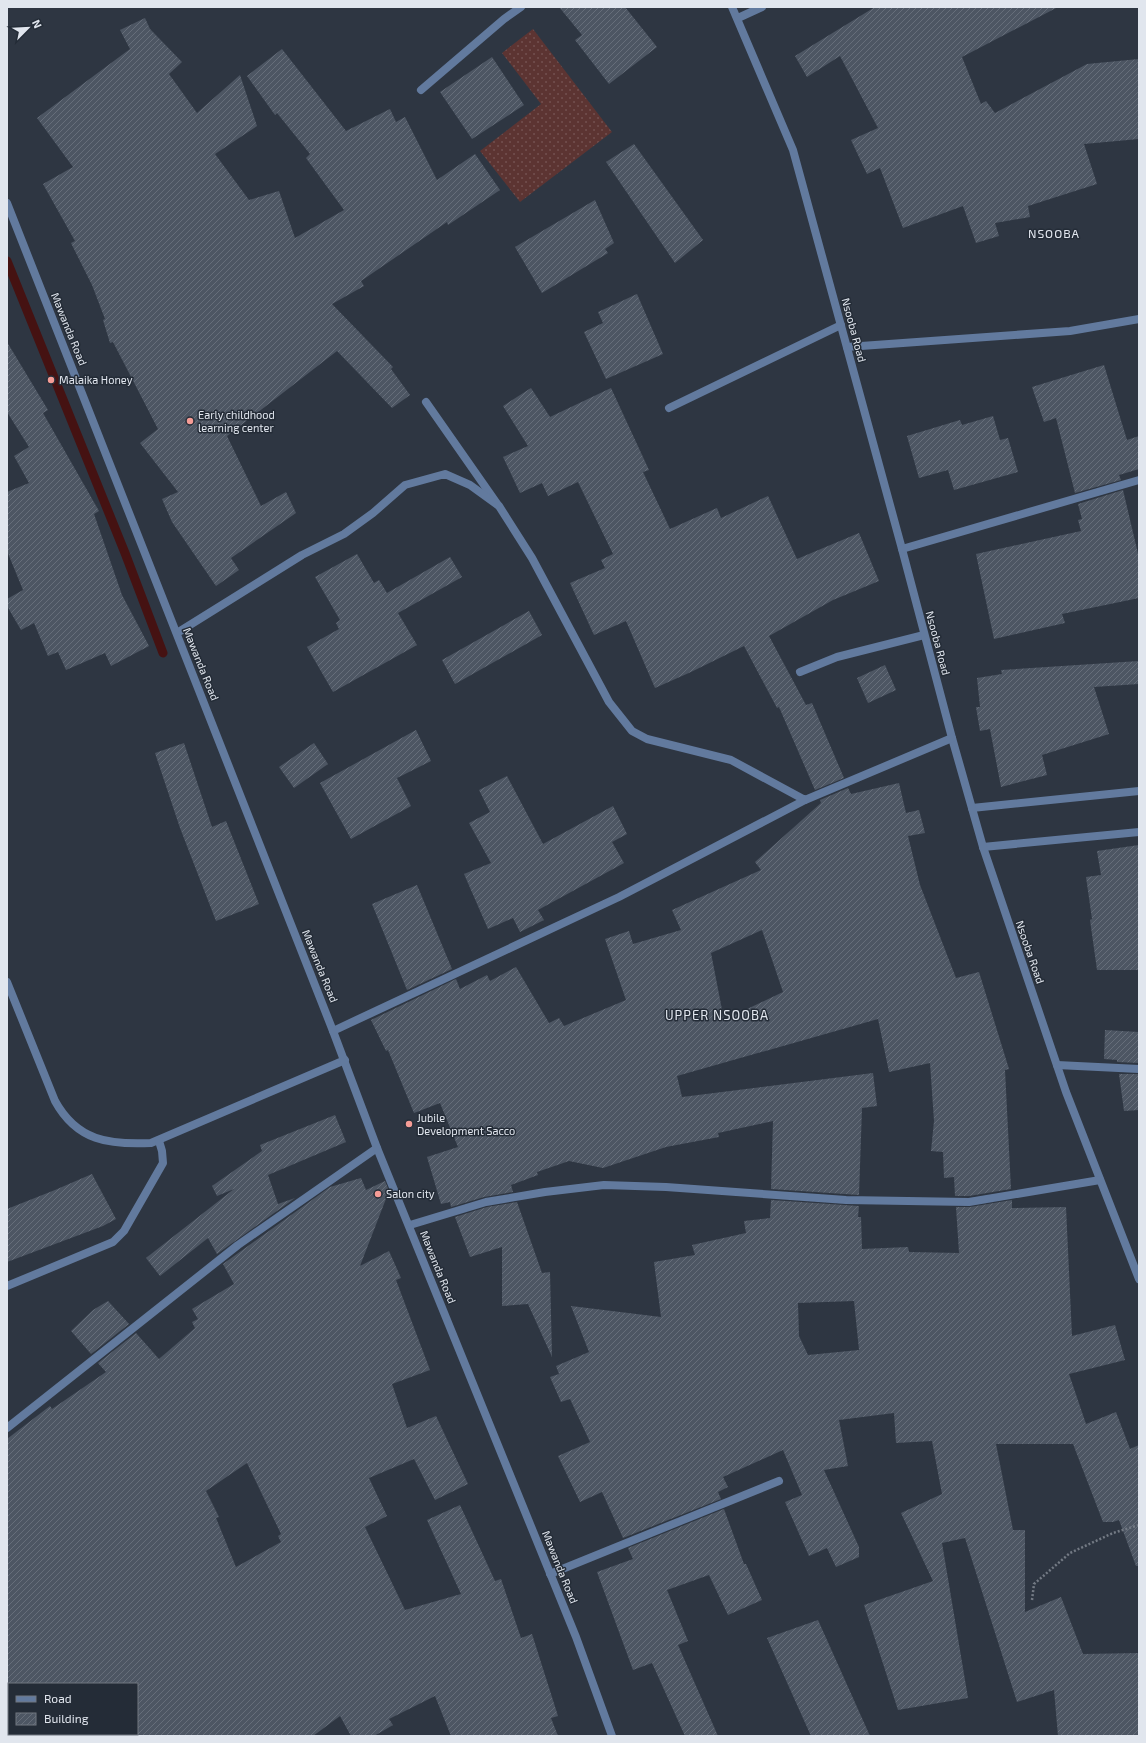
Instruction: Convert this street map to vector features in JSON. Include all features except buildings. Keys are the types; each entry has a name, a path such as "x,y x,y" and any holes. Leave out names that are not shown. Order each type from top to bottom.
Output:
{"street":[{"path":"421,90 504,19 521,7"},
{"name":"Nsooba Road","path":"732,7 738,18 793,150 952,738 983,847 1066,1092 1139,1279"},
{"path":"738,18 762,7"},
{"name":"Mawanda Road","path":"7,203 345,1060 377,1148 410,1225 579,1644 612,1736"},
{"path":"847,347 1070,331 1139,319"},
{"path":"670,408 841,325"},
{"path":"426,402 499,506 532,558 609,702 632,731 647,739 731,760 805,800"},
{"path":"177,633 302,555 344,534 373,513 405,485 445,474 470,484 499,506"},
{"path":"902,549 1139,480"},
{"path":"800,672 837,657 924,635"},
{"path":"333,1031 619,897 805,800 952,738"},
{"path":"972,808 1139,790"},
{"path":"983,847 1139,832"},
{"path":"7,982 55,1101 63,1116 76,1127 100,1141 129,1144 159,1141 345,1060"},
{"path":"1057,1065 1139,1069"},
{"path":"7,1286 113,1242 124,1231 163,1163 159,1141"},
{"path":"7,1428 238,1245 377,1148"},
{"path":"410,1225 486,1202 545,1192 604,1186 666,1187 846,1200 969,1202 1100,1180"},
{"path":"550,1574 779,1481"}],"path":[{"path":"1032,1600 1034,1584 1070,1553 1112,1533 1139,1525"}],"shaded area":[{"path":"533,29 612,132 520,202 480,151 541,104 502,53"}],"waterway":[{"path":"7,261 125,553 163,653"}],"place":[{"name":"Malaika Honey","path":"51,380"},
{"name":"Early childhood learning center","path":"190,421"},
{"name":"Jubile Development Sacco","path":"409,1124"},
{"name":"Salon city","path":"378,1194"}],"district":[{"name":"NSOOBA","path":"1054,234"},
{"name":"UPPER NSOOBA","path":"717,1015"}]}
